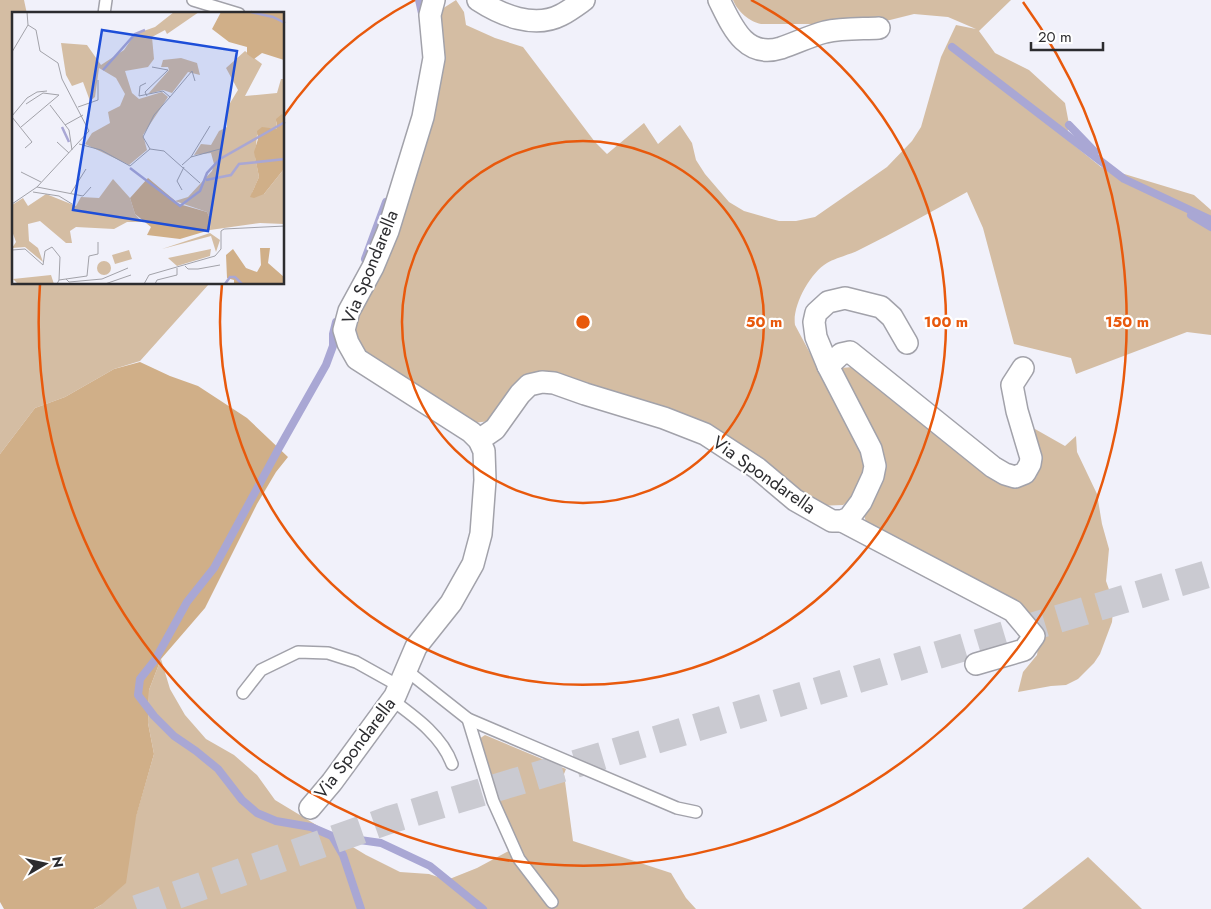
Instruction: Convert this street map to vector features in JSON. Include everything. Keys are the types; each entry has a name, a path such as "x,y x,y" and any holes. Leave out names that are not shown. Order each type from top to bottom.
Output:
{"street":[{"name":"Via Spondarella","path":"310,808 332,782 399,685 416,647 451,603 473,564 481,534 485,480 484,451 480,440 357,359 348,343 344,330 349,311 373,267 388,231 423,117 434,58 430,15 434,0"},
{"path":"478,0 506,16 536,21 560,16 584,0"},
{"path":"719,0 734,29 750,47 761,49 779,49 826,32 878,28"},
{"path":"842,521 849,518 861,502 873,476 874,466 871,449 828,366 816,338 814,322 816,313 828,302 845,298 881,308 892,317 907,343"},
{"path":"828,366 841,354 850,352 993,467 1015,477 1025,473 1029,468 1031,458 1017,411 1012,386 1022,368"},
{"name":"Via Spondarella","path":"480,440 495,429 520,394 529,385 542,382 554,382 585,394 664,418 705,434 757,468 795,500 832,520 842,521 1013,611 1034,636 1024,650 976,664"}],"lane":[{"path":"193,0 232,12"},
{"path":"243,693 261,670 298,652 328,653 356,662 468,719 677,808 696,812"},
{"path":"399,685 415,717 434,736 448,754 452,764"},
{"path":"468,719 493,801 518,859 552,902"}],"shaded area":[{"path":"0,0 24,0 27,12 12,12 12,285 208,285 140,361 114,369 65,397 35,408 0,454"},
{"path":"456,0 464,12 466,25 495,38 523,47 595,142 607,154 644,123 658,144 680,125 692,143 696,160 705,174 729,202 744,211 779,221 796,221 815,217 887,167 912,141 921,127 941,57 956,25 976,29 948,17 914,14 890,20 842,24 761,24 744,15 733,0 1011,0 979,31 995,53 1029,70 1065,103 1069,124 1067,134 1070,142 1101,167 1194,195 1211,210 1211,335 1187,332 1076,374 1071,358 1014,344 983,228 967,192 855,252 827,263 814,274 799,300 796,309 795,325 864,454 866,462 863,479 850,500 843,505 816,506 773,469 561,378 490,421 473,423 371,362 358,345 354,328 357,311 394,229 436,18 442,9"},
{"path":"140,362 198,386 247,418 288,457 276,472 257,504 205,608 161,659 149,690 148,723 154,754 136,817 126,883 94,909 4,909 0,902 0,454 35,408 65,397 114,369"},
{"path":"853,367 1028,482 1037,476 1032,431 1035,429 1065,446 1076,436 1077,452 1097,494 1102,524 1109,549 1106,581 1112,598 1113,610 1112,622 1100,654 1078,679 1066,685 1018,692 1023,672 1037,655 1039,639 867,526 864,515 880,485 842,379 841,368"},
{"path":"161,659 170,689 185,715 206,739 234,755 257,775 275,800 366,855 400,872 429,874 447,880 477,868 518,846 506,819 479,739 485,735 566,769 564,774 573,841 671,873 686,898 696,909 94,909 101,905 136,816 154,754 148,723 149,690"},
{"path":"1088,857 1142,909 1022,909"}],"waterway":[{"path":"419,0 423,18"},
{"path":"952,47 1124,179 1211,220"},
{"path":"1069,125 1095,152"},
{"path":"365,259 386,202"},
{"path":"1191,215 1211,227"},
{"path":"336,322 333,346 326,365 214,568 187,602 155,660 140,679 138,695 154,716 174,736 218,769 242,800 257,813 276,821 311,827 332,836 381,843 430,866 483,909"},
{"path":"332,836 343,855 361,909"}],"tunnel":[{"path":"137,909 389,820 1211,573"}]}
